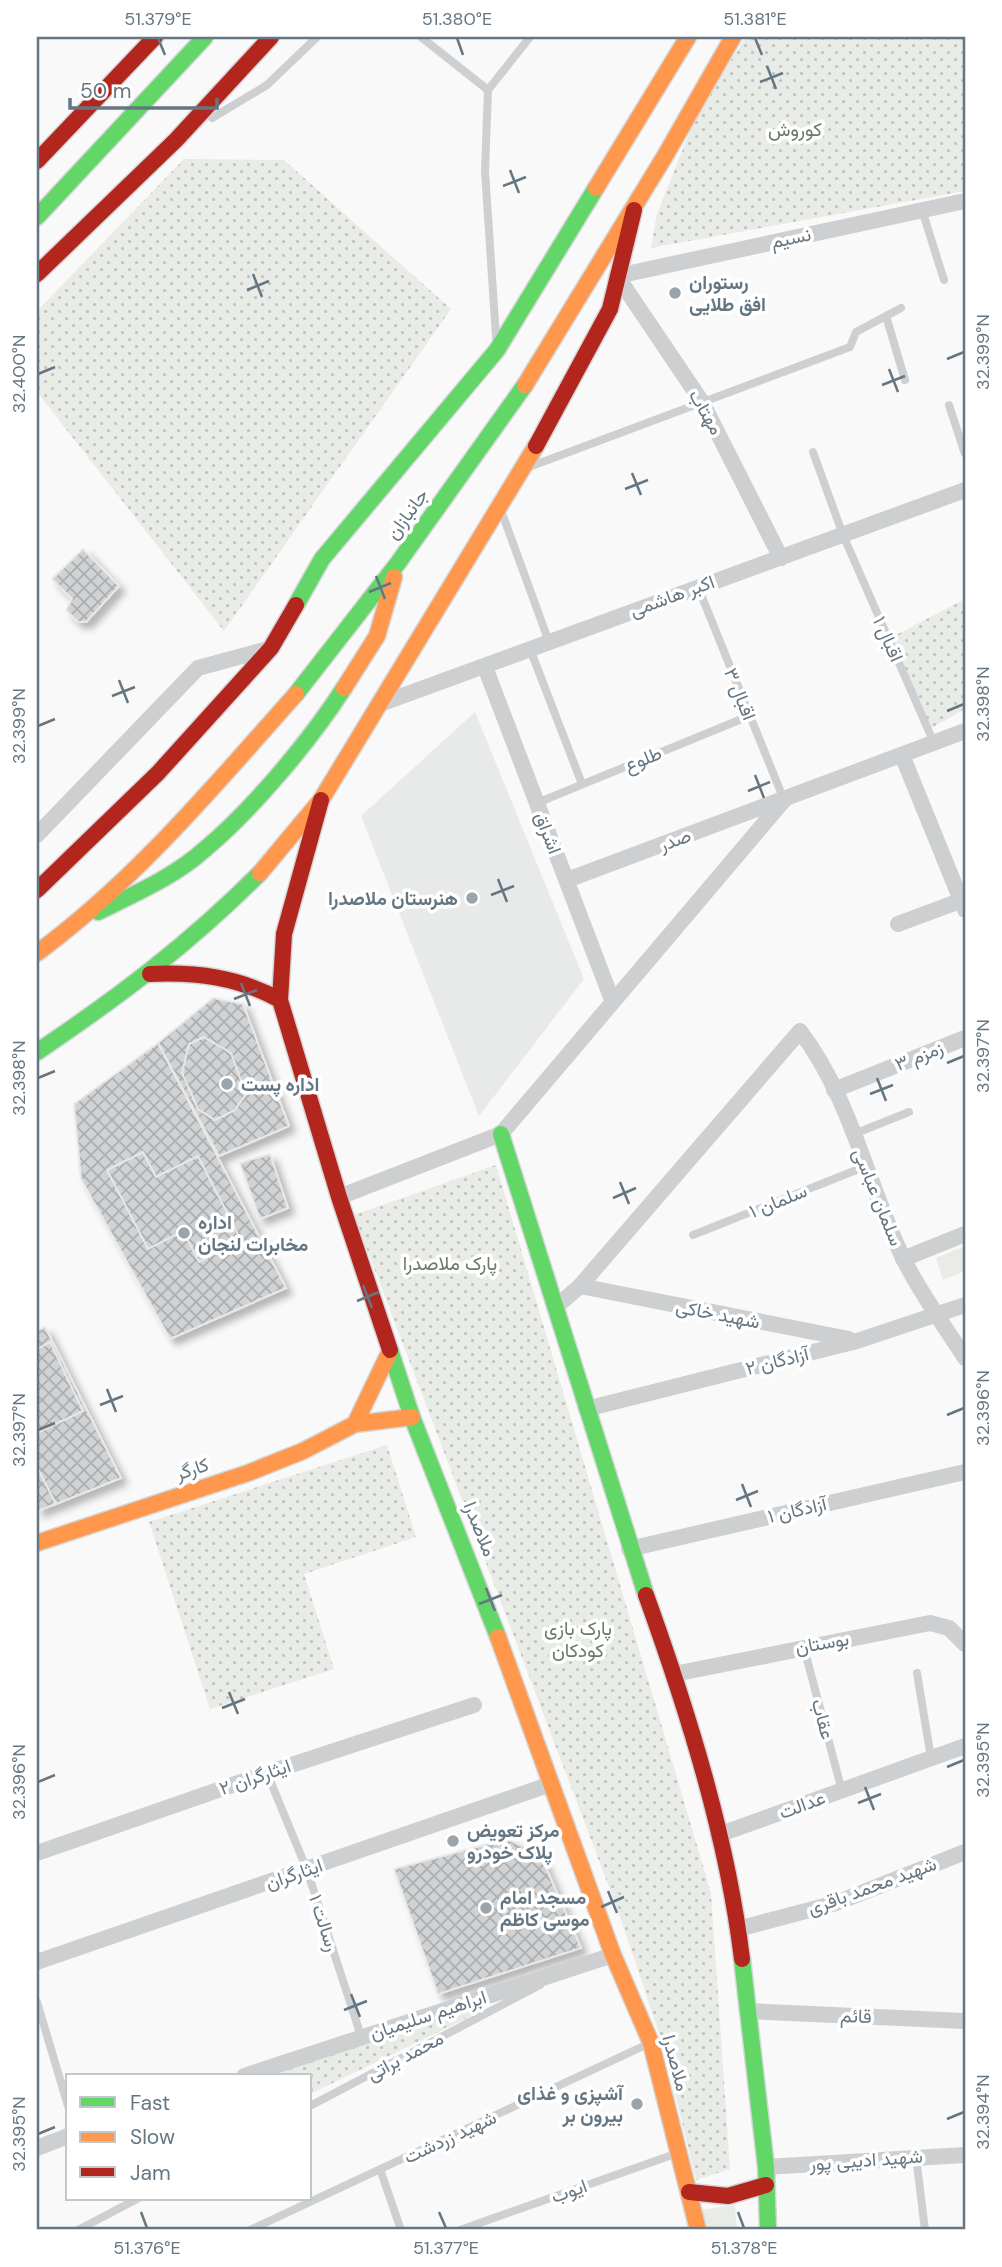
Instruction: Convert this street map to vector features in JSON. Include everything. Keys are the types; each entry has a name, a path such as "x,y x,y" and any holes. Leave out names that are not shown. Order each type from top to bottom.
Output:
{"main road":[{"path":"37,159 155,37"},
{"path":"37,217 205,37"},
{"path":"37,274 176,140 271,37"},
{"name":"جانبازان","path":"37,890 158,773 271,648 322,559 497,350 688,37"},
{"name":"جانبازان","path":"37,953 79,922 208,793 307,682 398,564 519,395 665,156 733,37"},
{"path":"37,159 112,59"},
{"path":"37,1052 149,974 205,928 264,869 321,800 523,470 610,309 637,198"},
{"path":"79,922 149,887 204,851 286,766 340,694 377,636 398,564"},
{"name":"ملاصدرا","path":"321,800 284,934 280,1000 338,1197 412,1417 474,1572 612,1955 650,2043 698,2230"},
{"path":"149,974 183,972 237,979 280,1000"},
{"path":"501,1134 557,1306 629,1549 674,1674 718,1835 738,1929 766,2167 768,2230"},
{"path":"355,1424 390,1352"},
{"name":"کارگر","path":"37,1543 248,1473 303,1451 355,1424 412,1417"},
{"path":"689,2192 716,2198 742,2196 766,2185"}],"street":[{"name":"نسیم","path":"617,276 965,201"},
{"name":"مهتاب","path":"617,276 702,402 781,558"},
{"name":"اکبر هاشمی","path":"380,704 965,490"},
{"path":"37,835 198,668 271,648"},
{"name":"اشراق","path":"485,667 612,1000"},
{"name":"صدر","path":"567,880 965,731"},
{"path":"898,924 964,903 902,755"},
{"path":"338,1197 501,1134 784,800"},
{"name":"سلمان عباسی","path":"580,1286 800,1031 819,1056 854,1135 864,1167 903,1259 965,1358"},
{"name":"زمزم ۳","path":"834,1090 965,1038"},
{"path":"903,1259 965,1234"},
{"path":"557,1306 580,1286"},
{"name":"شهید خاکی","path":"580,1286 857,1341"},
{"name":"آزادگان ۲","path":"586,1409 857,1341 965,1305"},
{"name":"آزادگان ۱","path":"629,1549 965,1472"},
{"name":"بوستان","path":"674,1674 930,1623 949,1628 965,1644"},
{"name":"ایثارگران ۲","path":"37,1853 474,1705"},
{"name":"عدالت","path":"718,1835 965,1746"},
{"name":"ایثارگران","path":"37,1962 551,1784"},
{"name":"شهید محمد باقری","path":"738,1929 836,1903 965,1852"},
{"name":"ابراهیم سلیمیان","path":"250,2074 612,1955"},
{"name":"قائم","path":"748,2011 965,2021"},
{"path":"37,2148 66,2138"},
{"name":"شهید ادیبی پور","path":"766,2167 965,2155"}],"lane":[{"path":"176,140 267,85 317,37"},
{"path":"421,37 488,90"},
{"path":"497,350 485,171 488,90 530,37"},
{"path":"922,210 944,280"},
{"path":"523,470 850,347 856,331 901,308"},
{"path":"886,316 905,380"},
{"path":"949,405 965,454"},
{"name":"اقبال ۱","path":"813,452 843,535 934,743"},
{"path":"499,508 550,642"},
{"name":"اقبال ۳","path":"698,586 784,800"},
{"path":"530,649 582,784"},
{"name":"طلوع","path":"537,803 749,716"},
{"path":"854,1135 909,1112"},
{"name":"سلمان ۱","path":"693,1235 864,1167"},
{"name":"عقاب","path":"804,1646 842,1791"},
{"path":"917,1674 931,1758"},
{"name":"رسالت ۱","path":"267,1773 307,1870 361,2036"},
{"name":"محمد براتی","path":"312,2105 575,1967"},
{"path":"37,2002 66,2099"},
{"name":"شهید زردشت","path":"250,2230 650,2043"},
{"path":"37,2157 66,2138"},
{"name":"ایوب","path":"460,2230 678,2152"},
{"path":"916,2156 925,2230"},
{"path":"380,2169 401,2230"},
{"path":"78,2230 134,2200"},
{"path":"98,2220 102,2230"}],"shaded area":[{"name":"هنرستان ملاصدرا","path":"475,712 584,979 479,1116 361,816"}],"green space":[{"name":"کوروش","path":"746,37 965,37 965,191 651,248 657,214 696,116"},
{"path":"184,159 284,160 451,309 224,631 37,392 37,311"},
{"path":"965,599 965,709 928,730 892,637"},
{"name":"پارک ملاصدرا","path":"496,1165 711,1893 730,2169 696,2180 665,2051 617,1908 354,1215"},
{"path":"965,1246 965,1271 943,1280 936,1258"},
{"path":"387,1445 416,1537 304,1574 334,1669 210,1709 149,1522"},
{"path":"481,2004 480,2012 312,2093 312,2074 269,2074"},
{"path":"735,2205 737,2230 702,2230 700,2210"}],"building":[{"path":"83,549 119,586 86,622 78,622 66,610 72,599 52,579"},
{"name":"اداره پست","path":"213,998 243,1004 289,1126 219,1156 158,1043"},
{"path":"204,1037 231,1053 246,1094 235,1110 215,1120 198,1109 182,1073 189,1044"},
{"name":"اداره مخابرات لنجان","path":"158,1043 286,1288 170,1339 81,1179 74,1104"},
{"path":"143,1152 156,1177 198,1156 241,1240 199,1262 183,1231 148,1249 107,1170"},
{"path":"270,1154 288,1208 260,1219 240,1163"},
{"path":"45,1327 121,1478 56,1504 37,1467 37,1331"},
{"path":"50,1342 83,1411 37,1433 37,1349"},
{"path":"37,1467 56,1504 37,1511"},
{"name":"مسجد امام موسی کاظم","path":"507,1839 540,1854 581,1948 438,1994 394,1869"}],"traffic: fast":[{"path":"37,217 205,37"},
{"path":"296,605 322,559 497,350 596,188"},
{"path":"296,694 398,563 525,385"},
{"path":"98,912 180,869 222,834 279,774 315,730 344,688"},
{"path":"37,1052 153,968 207,923 260,873"},
{"path":"501,1134 646,1595"},
{"path":"390,1350 412,1417 498,1637"},
{"path":"742,1959 766,2167 768,2230"}],"traffic: slow":[{"path":"596,188 688,37"},
{"path":"525,385 665,156 733,37"},
{"path":"260,873 321,800 536,446"},
{"path":"344,688 377,636 394,577"},
{"path":"37,953 73,925 141,863 296,694"},
{"path":"355,1424 390,1351"},
{"path":"37,1543 248,1473 303,1451 355,1424 412,1417"},
{"path":"498,1637 613,1955 651,2043 698,2230"}],"traffic: jam":[{"path":"37,161 155,37"},
{"path":"37,274 176,140 271,37"},
{"path":"536,446 610,309 634,210"},
{"path":"37,890 158,773 271,648 296,605"},
{"path":"321,800 284,934 280,1000 339,1197 390,1350"},
{"path":"150,974 201,975 233,981 280,1000"},
{"path":"646,1595 677,1684 704,1775 727,1867 742,1959"},
{"path":"689,2192 728,2196 766,2185"}],"place":[{"name":"رستوران افق طلایی","path":"675,293"},
{"name":"هنرستان ملاصدرا","path":"472,898"},
{"name":"اداره پست","path":"227,1084"},
{"name":"اداره مخابرات لنجان","path":"184,1233"},
{"name":"مرکز تعویض پلاک خودرو","path":"453,1841"},
{"name":"مسجد امام موسی کاظم","path":"486,1908"},
{"name":"آشپزی و غذای بیرون بر","path":"637,2104"}],"park label":[{"name":"پارک بازی کودکان","path":"578,1639"}]}
